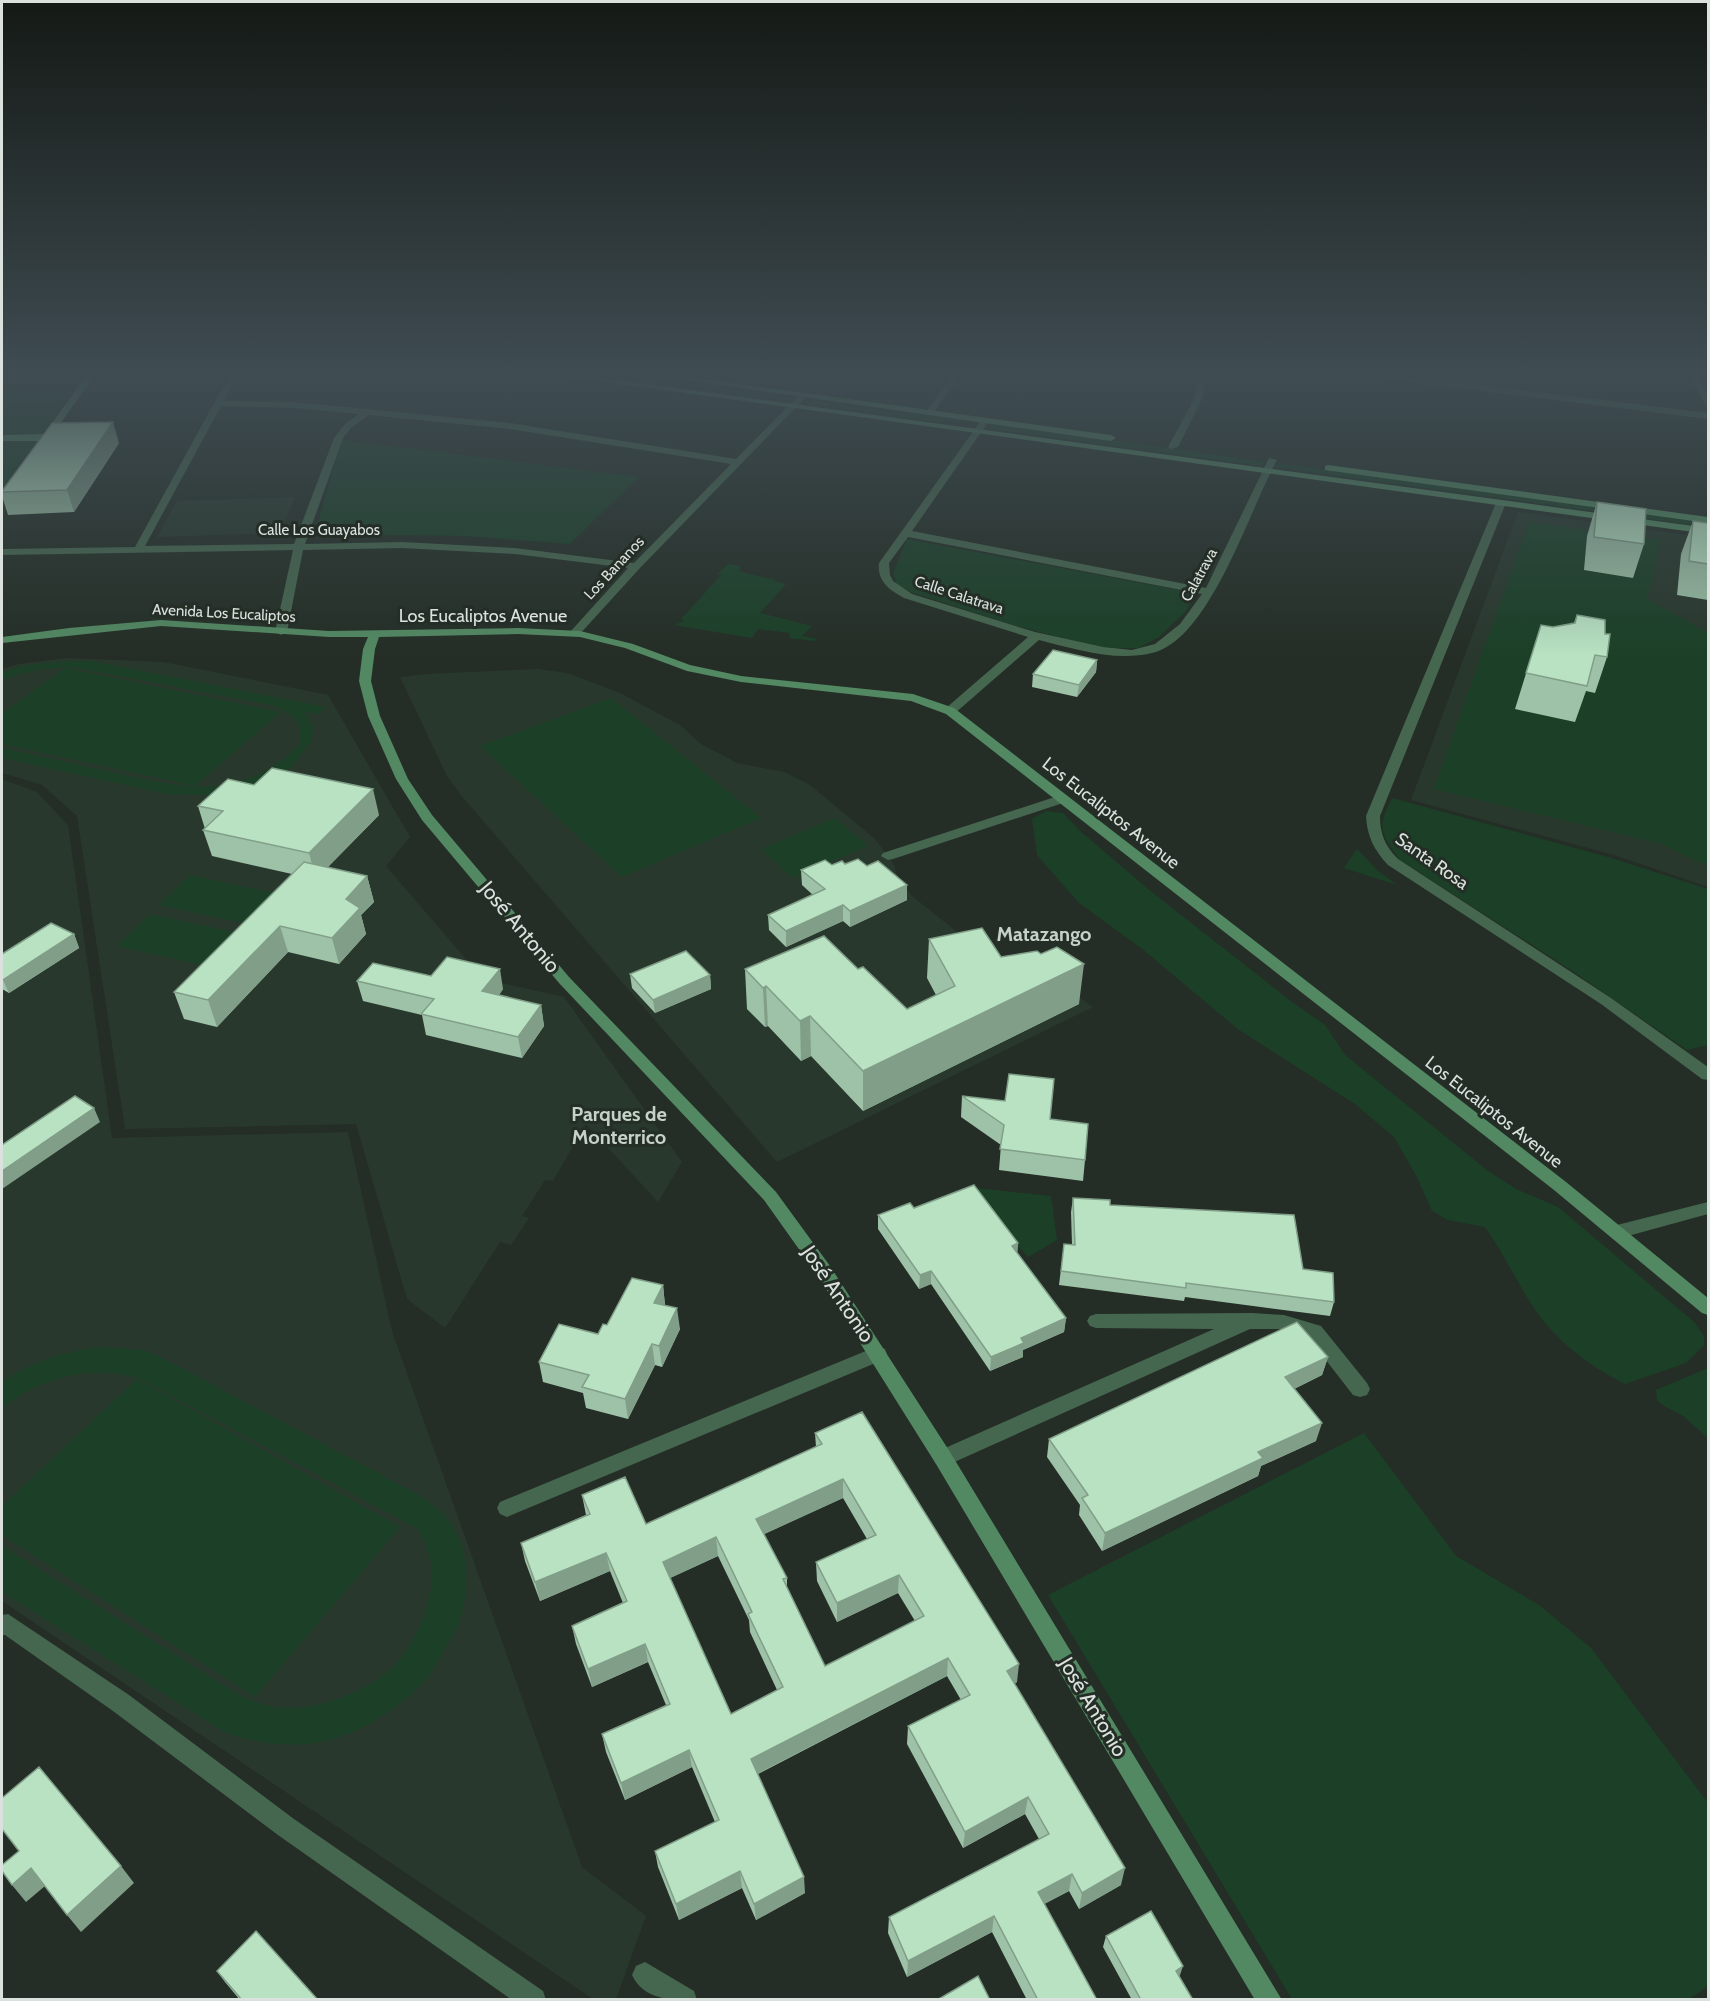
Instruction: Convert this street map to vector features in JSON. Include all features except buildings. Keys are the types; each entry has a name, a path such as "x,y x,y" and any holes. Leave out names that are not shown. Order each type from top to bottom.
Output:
{"street":[{"path":"139,548 182,469"},
{"path":"281,632 299,545 327,469"},
{"name":"Los Bananos","path":"574,634 730,469"},
{"name":"Calle Calatrava","path":"949,469 884,563 883,572 894,588 908,596 1038,636"},
{"name":"Calatrava","path":"1038,636 1121,654 1146,651 1177,633 1195,614 1209,592 1267,469"},
{"path":"1296,469 1501,503 1708,529"},
{"path":"1336,469 1708,520"},
{"name":"Santa Rosa","path":"1501,503 1373,816 1373,835 1379,848 1393,862 1606,1001 1708,1075"},
{"path":"904,532 1209,592"},
{"name":"Calle Los Guayabos","path":"2,552 299,545 463,546 636,566"},
{"name":"Avenida Los Eucaliptos","path":"2,640 69,631 161,623 281,632 374,635"},
{"name":"Los Eucaliptos Avenue","path":"374,635 474,631 574,634 628,646 687,668 741,679 914,698 950,711 1617,1232 1708,1308"},
{"name":"José Antonio","path":"374,635 369,649 365,681 374,716 402,778 427,817 564,980 770,1196 824,1271 943,1458 1270,2000"},
{"path":"950,711 1038,636"},
{"path":"888,856 1064,798"},
{"path":"1617,1232 1708,1208"},
{"path":"943,1458 1252,1320"},
{"path":"1096,1321 1252,1320 1284,1322 1314,1331 1360,1389"},
{"path":"507,1508 878,1354"},
{"path":"2,1625 8,1624 121,1703 286,1827 534,2000"},
{"path":"645,1975 685,2000"}],"shaded area":[{"path":"295,497 280,533 157,537 177,501"},
{"path":"1518,512 1708,538 1708,887 1614,855 1411,800"},
{"path":"66,658 163,662 328,695 410,837 386,866 483,979 564,997 682,1162 658,1202 586,1124 553,1181 545,1180 522,1216 529,1218 511,1245 500,1242 445,1328 407,1299 356,1124 125,1129 77,816 42,785 2,773 2,669 19,664"},
{"path":"538,669 567,673 620,693 680,725 701,744 737,763 784,772 810,785 875,839 893,863 899,880 912,896 966,939 1063,986 1093,1007 777,1162 460,794 447,776 400,677"},
{"path":"2,779 37,792 68,825 112,1138 348,1132 392,1331 582,1867 646,1916 616,1999 593,1999 2,1601"}],"green space":[{"path":"2,469 16,469 2,489"},
{"path":"333,469 578,469 639,477 570,544 465,536 315,534"},
{"path":"1291,469 1324,469 1708,522 1708,527"},
{"path":"1529,522 1661,540 1647,599 1708,633 1708,866 1662,844 1434,789"},
{"path":"907,539 1194,593 1187,610 1159,637 1139,648 1096,647 1013,625 898,588 893,573"},
{"path":"728,564 741,566 739,571 770,579 776,578 774,581 786,584 760,613 812,626 802,636 817,639 815,641 789,638 790,633 758,629 752,638 674,625 684,621 681,619 721,575 717,574"},
{"path":"90,661 326,707 318,714 304,712 313,728 311,741 292,767 258,785 213,795 167,794 2,758 2,748 167,783 212,786 234,783 255,776 300,745 300,729 295,718 270,705 72,667 40,669 2,679 2,672 26,665"},
{"path":"65,668 281,712 195,786 2,744 2,714"},
{"path":"611,698 761,818 622,877 480,746"},
{"path":"1392,798 1608,857 1708,889 1708,1045 1687,1050 1574,972 1400,860 1385,837 1382,824"},
{"path":"1046,811 1063,813 1080,831 1153,893 1325,1025 1345,1055 1488,1171 1516,1189 1558,1207 1694,1322 1704,1336 1704,1345 1686,1363 1625,1384 1579,1356 1541,1318 1485,1227 1448,1220 1432,1211 1417,1177 1394,1137 1355,1104 1239,1030 1141,948 1078,902 1037,855 1032,819"},
{"path":"835,818 868,846 792,878 761,849"},
{"path":"1357,849 1378,871 1397,885 1344,868"},
{"path":"190,875 274,893 244,923 159,905"},
{"path":"150,914 234,932 202,965 117,946"},
{"path":"965,1187 1051,1196 1057,1240 1028,1257"},
{"path":"100,1347 143,1350 161,1357 421,1496 445,1516 456,1531 461,1544 466,1571 465,1599 456,1629 432,1671 418,1688 379,1718 335,1738 308,1744 284,1744 238,1737 226,1733 2,1592 2,1546 238,1694 275,1707 292,1708 329,1702 364,1687 396,1664 410,1645 422,1621 430,1594 432,1574 427,1548 418,1529 138,1378 102,1373 67,1376 33,1388 2,1408 2,1382 13,1375 48,1359"},
{"path":"1708,1368 1708,1438 1683,1416 1657,1400 1656,1390"},
{"path":"137,1379 400,1527 255,1697 2,1535 2,1506"},
{"path":"1364,1433 1456,1556 1539,1605 1591,1648 1708,1803 1708,1986 1689,1999 1292,1999 1048,1595"}],"district":[{"name":"Matazango","path":"1044,934"},
{"name":"Parques de Monterrico","path":"619,1126"}]}
